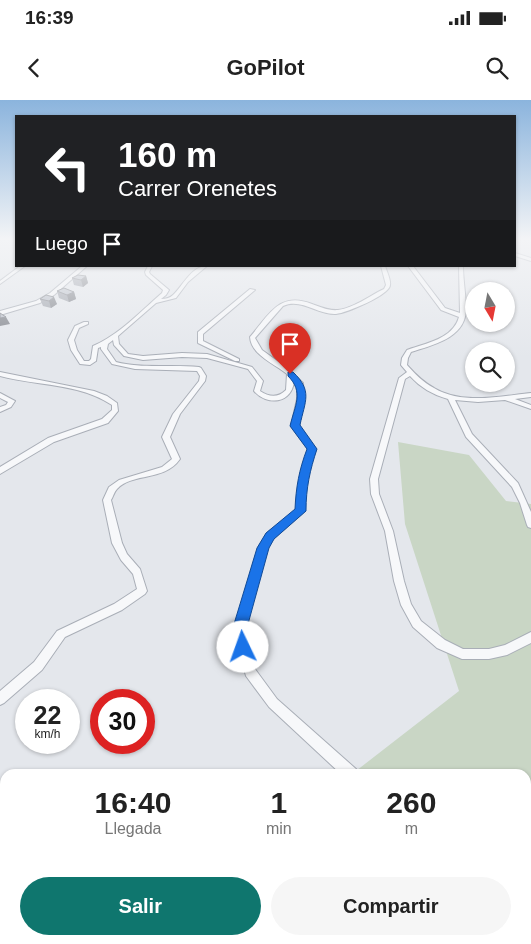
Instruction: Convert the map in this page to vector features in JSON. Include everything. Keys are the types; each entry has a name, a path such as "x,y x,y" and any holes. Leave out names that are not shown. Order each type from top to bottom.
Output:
{"street":[{"path":"0,312 38,302 52,294 70,278"},
{"path":"86,323 77,327 70,340 82,363 90,364 94,360 95,347 115,336 164,294 166,290 153,278"},
{"path":"154,302 166,300 174,296 189,278"},
{"path":"346,769 273,703 250,672 243,647 241,624 263,548 270,536 301,511 301,487 312,449 295,426 302,394 300,383 280,365 260,354 255,348 252,338 281,305 287,301 297,300 335,312 349,309 386,290 388,285 386,278"},
{"path":"420,278 443,309 462,316"},
{"path":"461,278 462,316 458,327 445,338 431,345 409,351 404,358 404,365 410,373 437,395 450,398 479,399 531,395"},
{"path":"240,365 237,359 200,342 200,333 252,290"},
{"path":"115,336 116,344 126,355 143,358 198,355 250,368 260,380 257,391 262,396 271,399 286,394 290,389 290,374"},
{"path":"0,699 38,666 61,634 118,607 142,592 137,572 124,557 117,542 107,500 114,486 127,480 165,469 174,464 176,459 166,437 168,429 175,415 202,381 203,376 199,369 188,367 143,368 120,365 110,359 104,349 105,343"},
{"path":"410,373 402,378 374,479 375,494 389,531 406,605 417,624 441,644 462,654 489,654 506,650 531,637"},
{"path":"0,374 78,389 108,398 115,404 115,411 104,420 50,440 0,471"},
{"path":"0,395 12,400 8,406 0,410"},
{"path":"505,397 531,407"},
{"path":"450,398 470,435 515,485 524,502 531,525"}],"green space":[{"path":"398,442 469,455 506,501 531,504 531,769 358,769 459,691 405,524"}],"building":[{"path":"64,288 74,292 67,295 57,291"},
{"path":"46,295 54,297 49,301 40,299"}],"route":[{"path":"243,647 241,624 263,548 270,536 301,511 301,487 312,449 295,426 297,412 302,403 302,394 300,383 290,374"}]}
